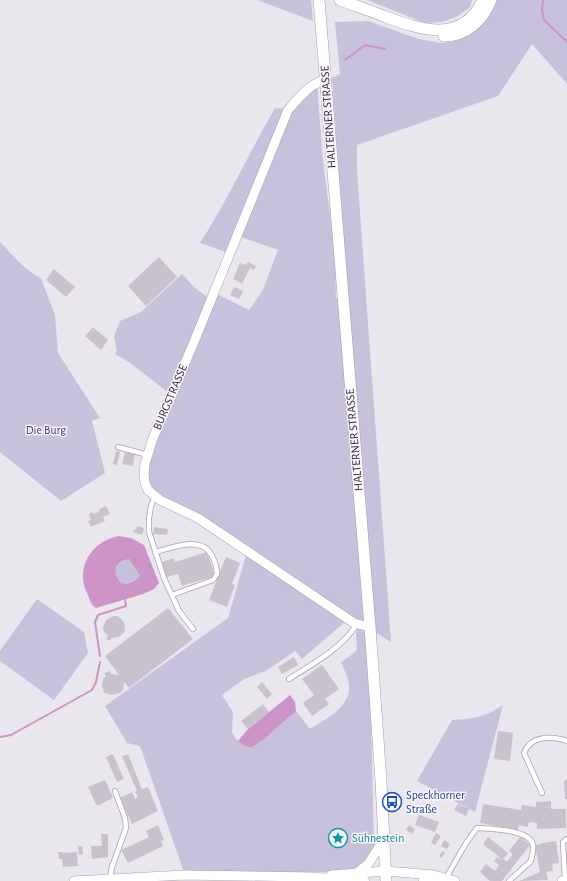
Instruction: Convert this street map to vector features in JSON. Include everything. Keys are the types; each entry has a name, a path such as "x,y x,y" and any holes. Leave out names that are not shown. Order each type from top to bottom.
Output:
{"main road":[{"path":"345,2 414,27 428,30 440,30 457,26 464,22 473,15 482,0"},
{"path":"414,27 424,34 436,37 449,36 461,32 473,26 482,17 491,0"},
{"name":"HALTERNER STRASSE","path":"320,1 325,80 370,627 386,876"}],"street":[{"name":"BURGSTRASSE","path":"325,80 317,82 288,110 194,342 153,438 144,474 148,490 160,500 198,518 357,624 370,627"},
{"path":"358,872 368,864 384,840"},
{"path":"312,877 358,872 386,876 434,875 450,880"},
{"path":"74,881 184,875 312,877 364,881"},
{"path":"423,881 450,880"}],"lane":[{"path":"118,447 148,455"},
{"path":"155,496 151,506 149,532 164,578 179,611 193,629"},
{"path":"155,552 188,544 198,545 210,552 215,560 217,574 214,580 172,595"},
{"path":"289,679 326,655 345,639 357,624"},
{"path":"542,793 524,753 526,745 544,738 567,741"},
{"path":"110,879 112,867 126,828 125,818 115,791"},
{"path":"450,880 466,842 477,828 519,833 529,838 533,844 531,861 509,881"},
{"path":"565,880 562,842 567,839"}],"green space":[{"path":"257,0 311,0 313,21"},
{"path":"367,0 472,0 470,7 458,16 442,22 425,23"},
{"path":"495,0 567,0 567,84 532,44 498,96 357,145 357,170 391,642 161,499 147,483 147,464 215,293 249,310 263,290 278,250 238,236 289,110 317,83 323,161 335,253 336,298 348,299 332,78 340,74 335,22 368,21 419,39 441,43 454,41 475,32 488,17"},
{"path":"275,108 287,109 229,253 200,243 220,210"},
{"name":"Die Burg","path":"0,242 24,267 41,278 55,315 58,353 100,418 92,421 105,473 61,501 0,452"},
{"path":"182,274 195,288 210,299 170,394 129,362 115,354 117,351 114,336 120,321 141,312"},
{"path":"247,552 347,620 302,659 295,651 266,671 244,679 222,695 233,712 232,732 236,739 244,746 263,740 296,711 310,729 328,718 340,708 348,696 349,689 348,679 341,662 357,650 356,633 358,627 369,634 374,846 368,859 354,870 322,872 184,872 140,746 127,743 105,706 228,618"},
{"path":"129,559 140,576 136,580 127,584 121,583 116,575 116,568 120,563"},
{"path":"37,599 84,632 88,653 54,700 0,661 0,651"},
{"path":"503,705 475,812 417,781 452,720 479,717"}],"shaded area":[{"path":"119,536 131,538 144,545 159,583 154,589 143,594 96,608 91,602 84,585 84,566 93,550 109,539","holes":["129,559 140,576 136,580 127,584 121,583 116,575 116,568 120,562"]},
{"path":"290,695 295,702 296,711 263,740 252,747 244,746 238,741 248,729"}],"building":[{"path":"159,257 177,277 146,306 128,286"},
{"path":"248,262 256,266 254,270 250,268 242,284 233,279 240,263 246,265"},
{"path":"54,269 75,287 66,297 46,280"},
{"path":"234,287 243,291 239,299 230,295"},
{"path":"93,327 108,340 101,350 85,336"},
{"path":"116,451 120,452 117,465 113,464"},
{"path":"125,452 135,454 133,466 122,464"},
{"path":"106,506 110,514 103,517 105,521 91,527 88,521 91,520 89,515 90,513 92,512 94,514 100,511 99,509"},
{"path":"137,526 144,528 142,535 133,532 134,529 136,530"},
{"path":"154,527 168,529 167,535 153,534"},
{"path":"207,552 215,576 182,586 178,574 166,577 162,562 174,558 175,562"},
{"path":"226,557 240,563 232,584 235,585 227,607 209,600"},
{"path":"168,608 193,639 129,688 124,682 123,690 120,693 112,695 104,693 102,685 103,679 106,676 104,673 110,671 111,674 119,675 105,656"},
{"path":"113,616 118,616 124,622 125,631 119,637 111,638 110,641 106,639 108,636 104,632 103,628 106,620"},
{"path":"294,657 298,665 282,674 278,667"},
{"path":"322,665 339,689 325,699 329,704 312,716 303,703 314,695 302,679"},
{"path":"262,682 272,694 267,699 257,687"},
{"path":"263,704 269,712 248,729 241,721"},
{"path":"498,731 513,733 510,761 494,759"},
{"path":"113,754 124,779 117,782 106,757"},
{"path":"128,754 142,789 148,787 158,811 132,824 120,798 132,792 135,799 138,797 135,792 137,791 122,756"},
{"path":"567,779 567,799 565,799 564,781"},
{"path":"105,780 113,798 97,806 88,787"},
{"path":"429,791 434,797 432,801 426,798"},
{"path":"551,801 551,809 566,809 566,828 537,829 537,823 529,822 528,827 519,825 518,830 480,823 483,804 521,810 522,805 536,807 536,802"},
{"path":"458,804 469,809 466,816 454,810"},
{"path":"419,815 439,822 435,832 415,825"},
{"path":"158,825 164,840 161,841 163,846 128,863 121,850 149,837 146,831"},
{"path":"409,825 415,829 412,834 406,830"},
{"path":"436,833 441,836 435,845 431,843"},
{"path":"101,834 108,834 108,857 92,859 91,846 102,846"},
{"path":"521,836 530,845 502,881 490,881 480,872 486,864 495,871 499,865 494,861 497,857 503,860 483,844 488,837 508,853 503,859 507,862 513,854 509,851"},
{"path":"444,840 450,844 447,849 441,846"},
{"path":"556,841 559,863 552,864 553,871 546,872 548,880 519,881 540,872 535,845"},
{"path":"78,846 82,846 83,854 79,855"},
{"path":"443,851 445,853 441,858 439,856"},
{"path":"58,852 77,852 78,866 63,867 62,859 59,859"}],"waterway":[{"path":"543,0 542,11 544,20 567,42"},
{"path":"345,60 365,45 385,49"},
{"path":"100,656 95,622 98,615 126,606 125,600"},
{"path":"0,737 11,735 92,690 96,682 100,662"}],"place":[{"name":"Speckhorner Straße","path":"392,802"},
{"name":"Sühnestein","path":"338,838"}]}
